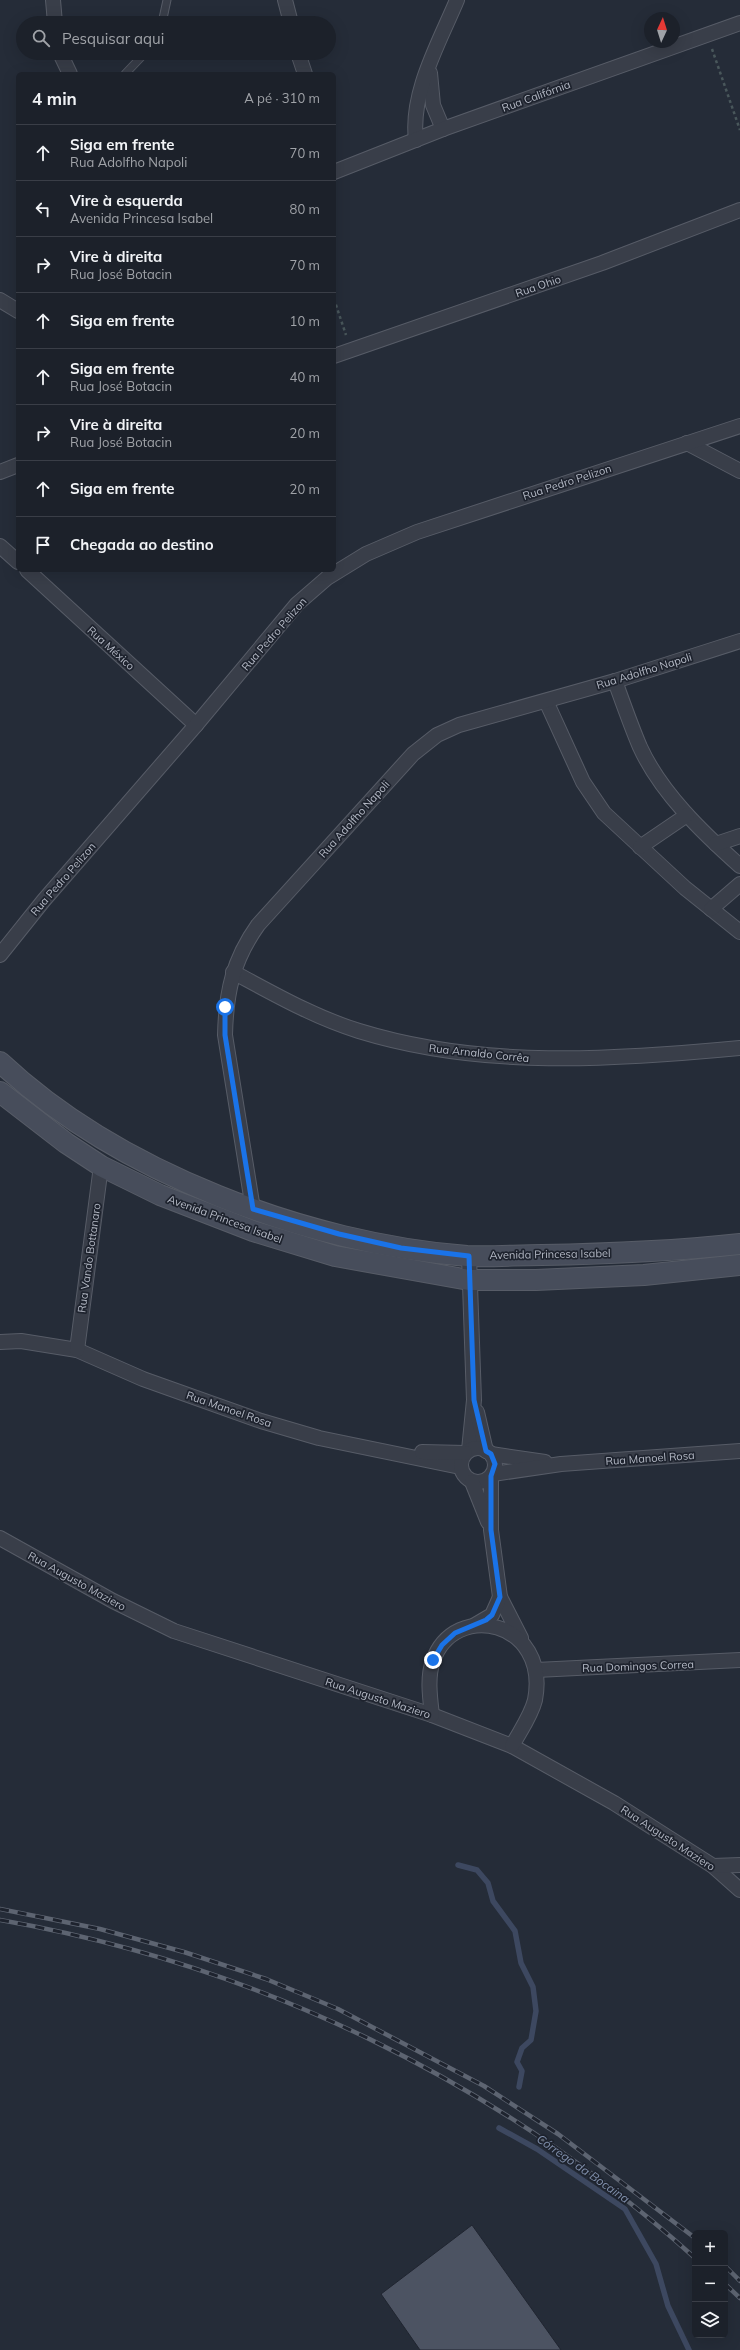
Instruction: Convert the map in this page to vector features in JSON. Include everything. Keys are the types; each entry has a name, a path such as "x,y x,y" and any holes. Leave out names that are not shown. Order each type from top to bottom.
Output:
{"main road":[{"name":"Avenida Princesa Isabel","path":"0,1062 78,1124 106,1142 151,1166 253,1209 339,1234 401,1248 469,1256 591,1254 740,1244"},
{"name":"Avenida Princesa Isabel","path":"0,1092 66,1143 101,1166 160,1195 253,1231 335,1256 413,1272 469,1280 536,1280 644,1275 740,1265"}],"street":[{"path":"53,0 54,16"},
{"path":"285,0 289,16"},
{"path":"416,140 414,124 417,107 430,67 457,0"},
{"name":"Rua Califórnia","path":"336,171 443,130 740,23"},
{"path":"63,60 69,72"},
{"path":"300,60 304,72"},
{"path":"430,67 433,105 443,130"},
{"name":"Rua Ohio","path":"336,355 602,263 740,210"},
{"path":"0,300 16,310"},
{"name":"Rua Pedro Pelizon","path":"0,955 49,895 196,725 297,604 327,578 366,554 417,532 740,426"},
{"path":"687,443 740,471"},
{"path":"0,472 16,466"},
{"path":"0,546 16,560"},
{"name":"Rua México","path":"29,572 196,725"},
{"name":"Rua Adolfho Napoli","path":"253,1209 225,1035 225,1007 233,972 244,945 258,925 413,754 437,735 459,725 615,681 740,641"},
{"path":"615,681 641,748 669,792 687,815 740,866"},
{"path":"546,701 583,782 604,813 640,848 740,932"},
{"path":"640,848 687,815"},
{"path":"716,844 740,836"},
{"path":"711,909 740,884"},
{"name":"Rua Arnaldo Corrêa","path":"233,972 295,1005 358,1031 432,1049 544,1059 641,1057 740,1048"},
{"name":"Rua Vando Bottanaro","path":"77,1350 101,1166"},
{"path":"469,1256 474,1400 467,1452 460,1467 464,1476 472,1482 491,1530"},
{"path":"0,1342 21,1341 77,1350"},
{"name":"Rua Manoel Rosa","path":"77,1350 143,1379 261,1421 319,1438 460,1467"},
{"path":"474,1400 488,1452 495,1464 492,1475 491,1530 500,1597 523,1643 529,1651 536,1670 534,1701 530,1715 512,1746"},
{"path":"467,1452 478,1448 488,1452"},
{"name":"Rua Manoel Rosa","path":"492,1475 561,1464 740,1451"},
{"name":"Rua Manoel Rosa","path":"386,1452 467,1452"},
{"name":"Rua Manoel Rosa","path":"488,1452 561,1464"},
{"path":"472,1482 480,1482 492,1475"},
{"name":"Rua Augusto Maziero","path":"0,1538 113,1601 174,1631 432,1715 512,1746 614,1803 713,1866 740,1890"},
{"path":"432,1715 430,1678 433,1660 442,1645 450,1637 486,1620 492,1615 500,1597"},
{"path":"471,1626 490,1625 508,1631 523,1643"},
{"name":"Rua Domingos Correa","path":"536,1670 740,1660"},
{"path":"713,1866 740,1865"}],"lane":[{"path":"164,16 167,0"},
{"path":"128,72 139,60"}],"path":[{"path":"708,35 740,130"},
{"path":"336,305 351,351"}],"building":[{"path":"472,2225 561,2350 420,2350 381,2294"}],"waterway":[{"name":"Córrego da Bocaina","path":"458,1865 477,1870 488,1883 493,1901 515,1931 521,1963 533,1987 536,2011 531,2040 522,2048 517,2062 522,2071 519,2087"},
{"name":"Córrego da Bocaina","path":"499,2128 537,2149 625,2209 656,2264 668,2306 689,2350"}],"railway":[{"path":"0,1909 100,1929 184,1952 266,1979 338,2009 484,2086 558,2134 692,2236"},
{"path":"0,1920 96,1940 190,1967 282,2000 371,2040 457,2086 540,2137 619,2195 692,2256"},
{"path":"728,2269 740,2281"},
{"path":"728,2287 740,2298"}],"route":[{"path":"225,1007 225,1035 253,1209 339,1234 401,1248 469,1256 474,1400 486,1451 491,1454 495,1464 495,1469 491,1476 491,1530 500,1597 492,1615 486,1620 455,1633 442,1645 433,1660"}]}
